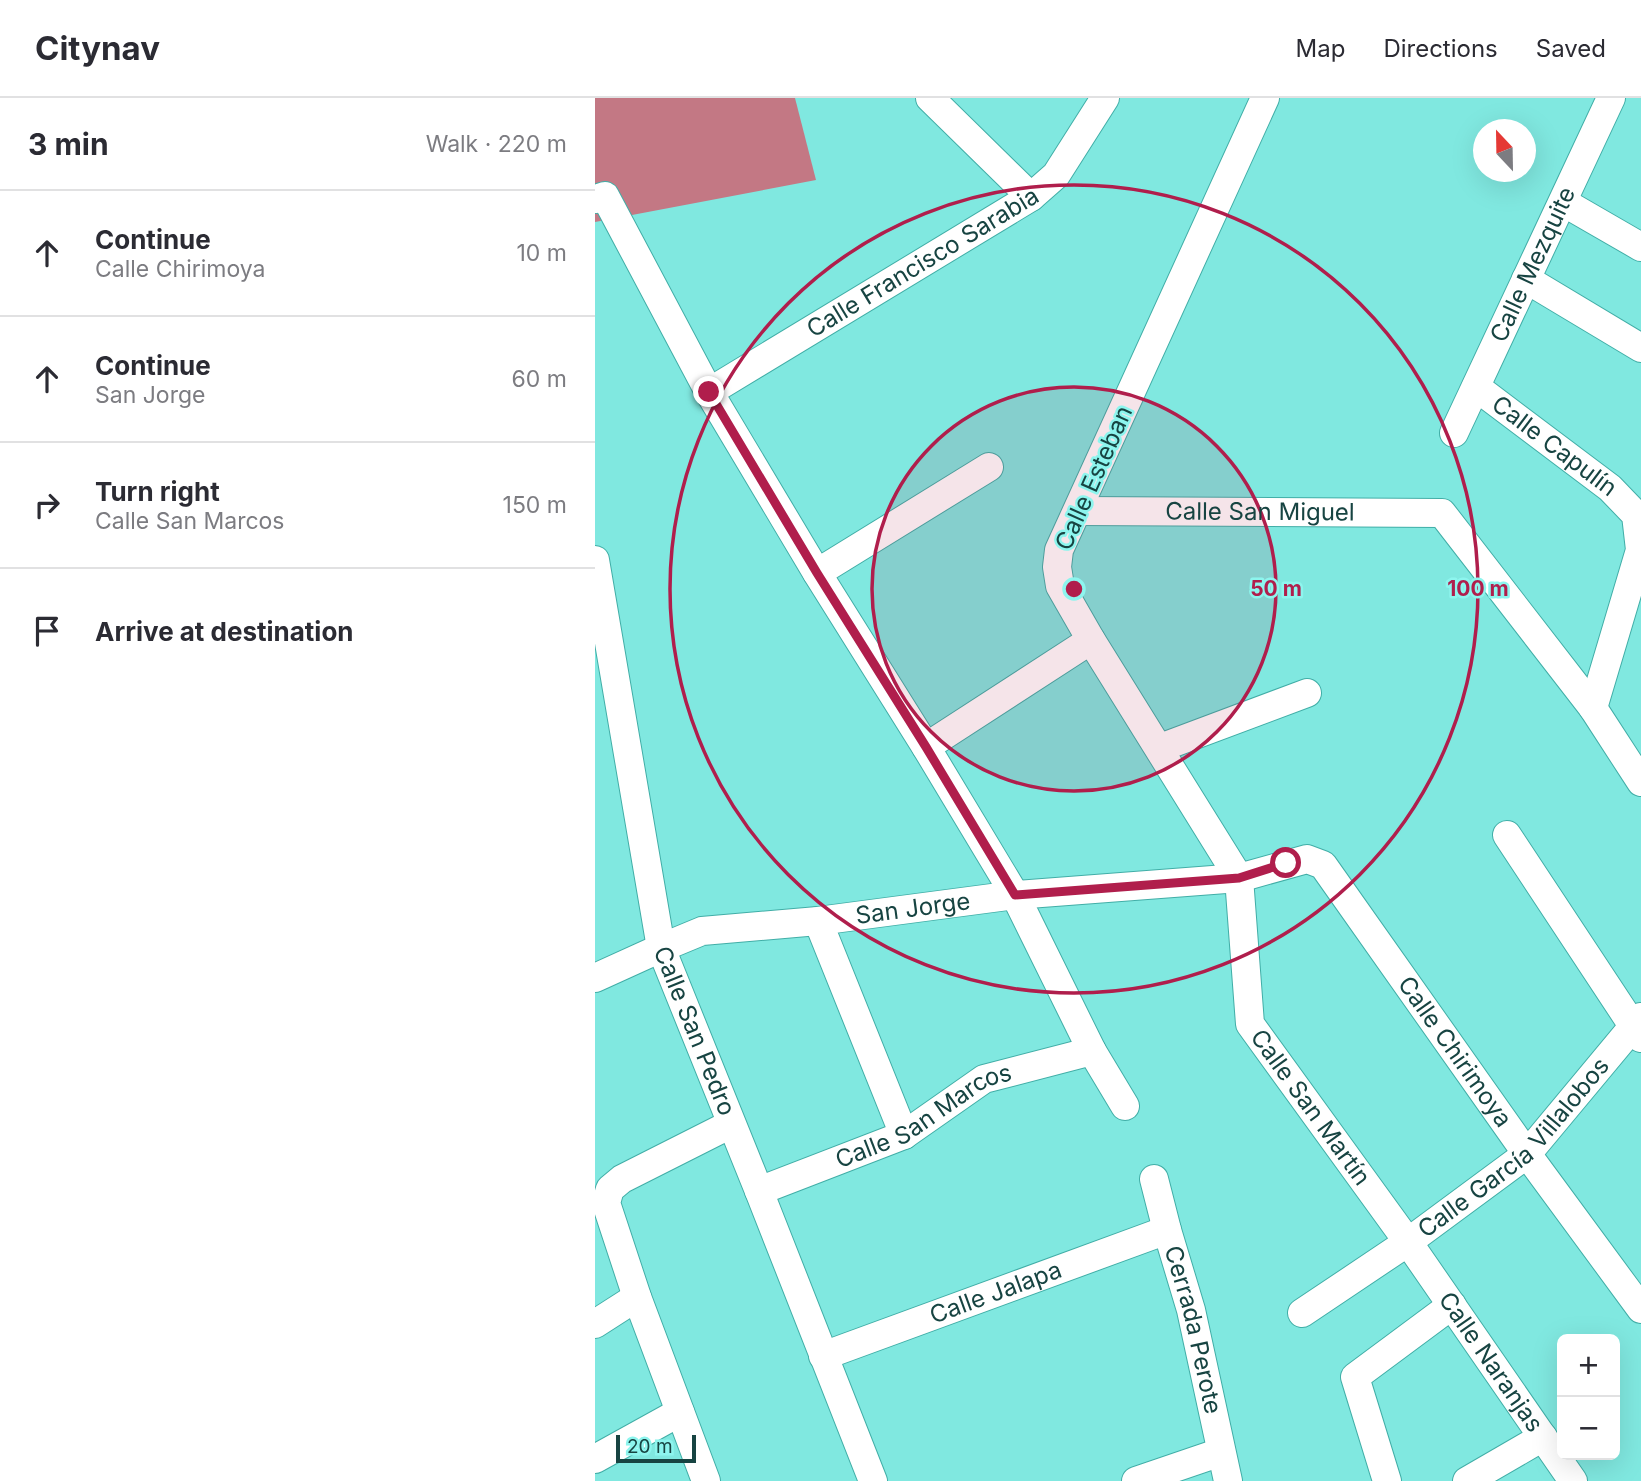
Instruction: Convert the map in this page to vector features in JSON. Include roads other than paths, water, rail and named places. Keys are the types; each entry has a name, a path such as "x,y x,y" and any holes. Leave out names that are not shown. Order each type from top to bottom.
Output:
{"street":[{"path":"930,98 1031,197"},
{"name":"Calle Francisco Sarabia","path":"709,392 1031,197 1056,175 1105,98"},
{"name":"Calle Esteban","path":"1239,878 1091,640 1060,586 1057,567 1059,550 1265,98"},
{"name":"Calle Mezquite","path":"1454,433 1611,98"},
{"path":"595,199 605,196 709,392 1015,895 1092,1051 1125,1106"},
{"path":"1563,202 1641,247"},
{"path":"1526,279 1641,348"},
{"name":"Calle Capulín","path":"1476,387 1610,488 1636,515 1640,550 1593,708"},
{"path":"817,573 989,467"},
{"name":"Calle San Miguel","path":"1078,511 1442,513 1593,708"},
{"name":"Calle San Pedro","path":"595,560 661,948 873,1481"},
{"path":"926,747 1091,640"},
{"path":"1160,748 1307,693"},
{"path":"1593,708 1641,782"},
{"path":"1507,835 1638,1027"},
{"name":"Calle Chirimoya","path":"1239,878 1307,859 1323,865 1527,1154 1641,1309"},
{"name":"San Jorge","path":"595,978 702,931 818,921 1015,895 1239,878"},
{"name":"Calle San Martín","path":"1239,878 1250,1024 1408,1242"},
{"path":"818,921 904,1135"},
{"name":"Calle García Villalobos","path":"1302,1313 1408,1242 1527,1154 1638,1027"},
{"name":"Calle San Marcos","path":"759,1191 904,1135 984,1079 1092,1051"},
{"path":"706,1481 605,1203 610,1189 622,1179 731,1124"},
{"name":"Cerrada Perote","path":"1154,1179 1191,1310 1228,1481"},
{"name":"Calle Jalapa","path":"823,1356 1167,1230"},
{"name":"Calle Naranjas","path":"1408,1242 1573,1481"},
{"path":"595,1324 638,1297"},
{"path":"1387,1481 1355,1377 1452,1305"},
{"path":"595,1459 680,1412"},
{"path":"1467,1481 1543,1437"},
{"path":"1136,1481 1221,1452"}]}
